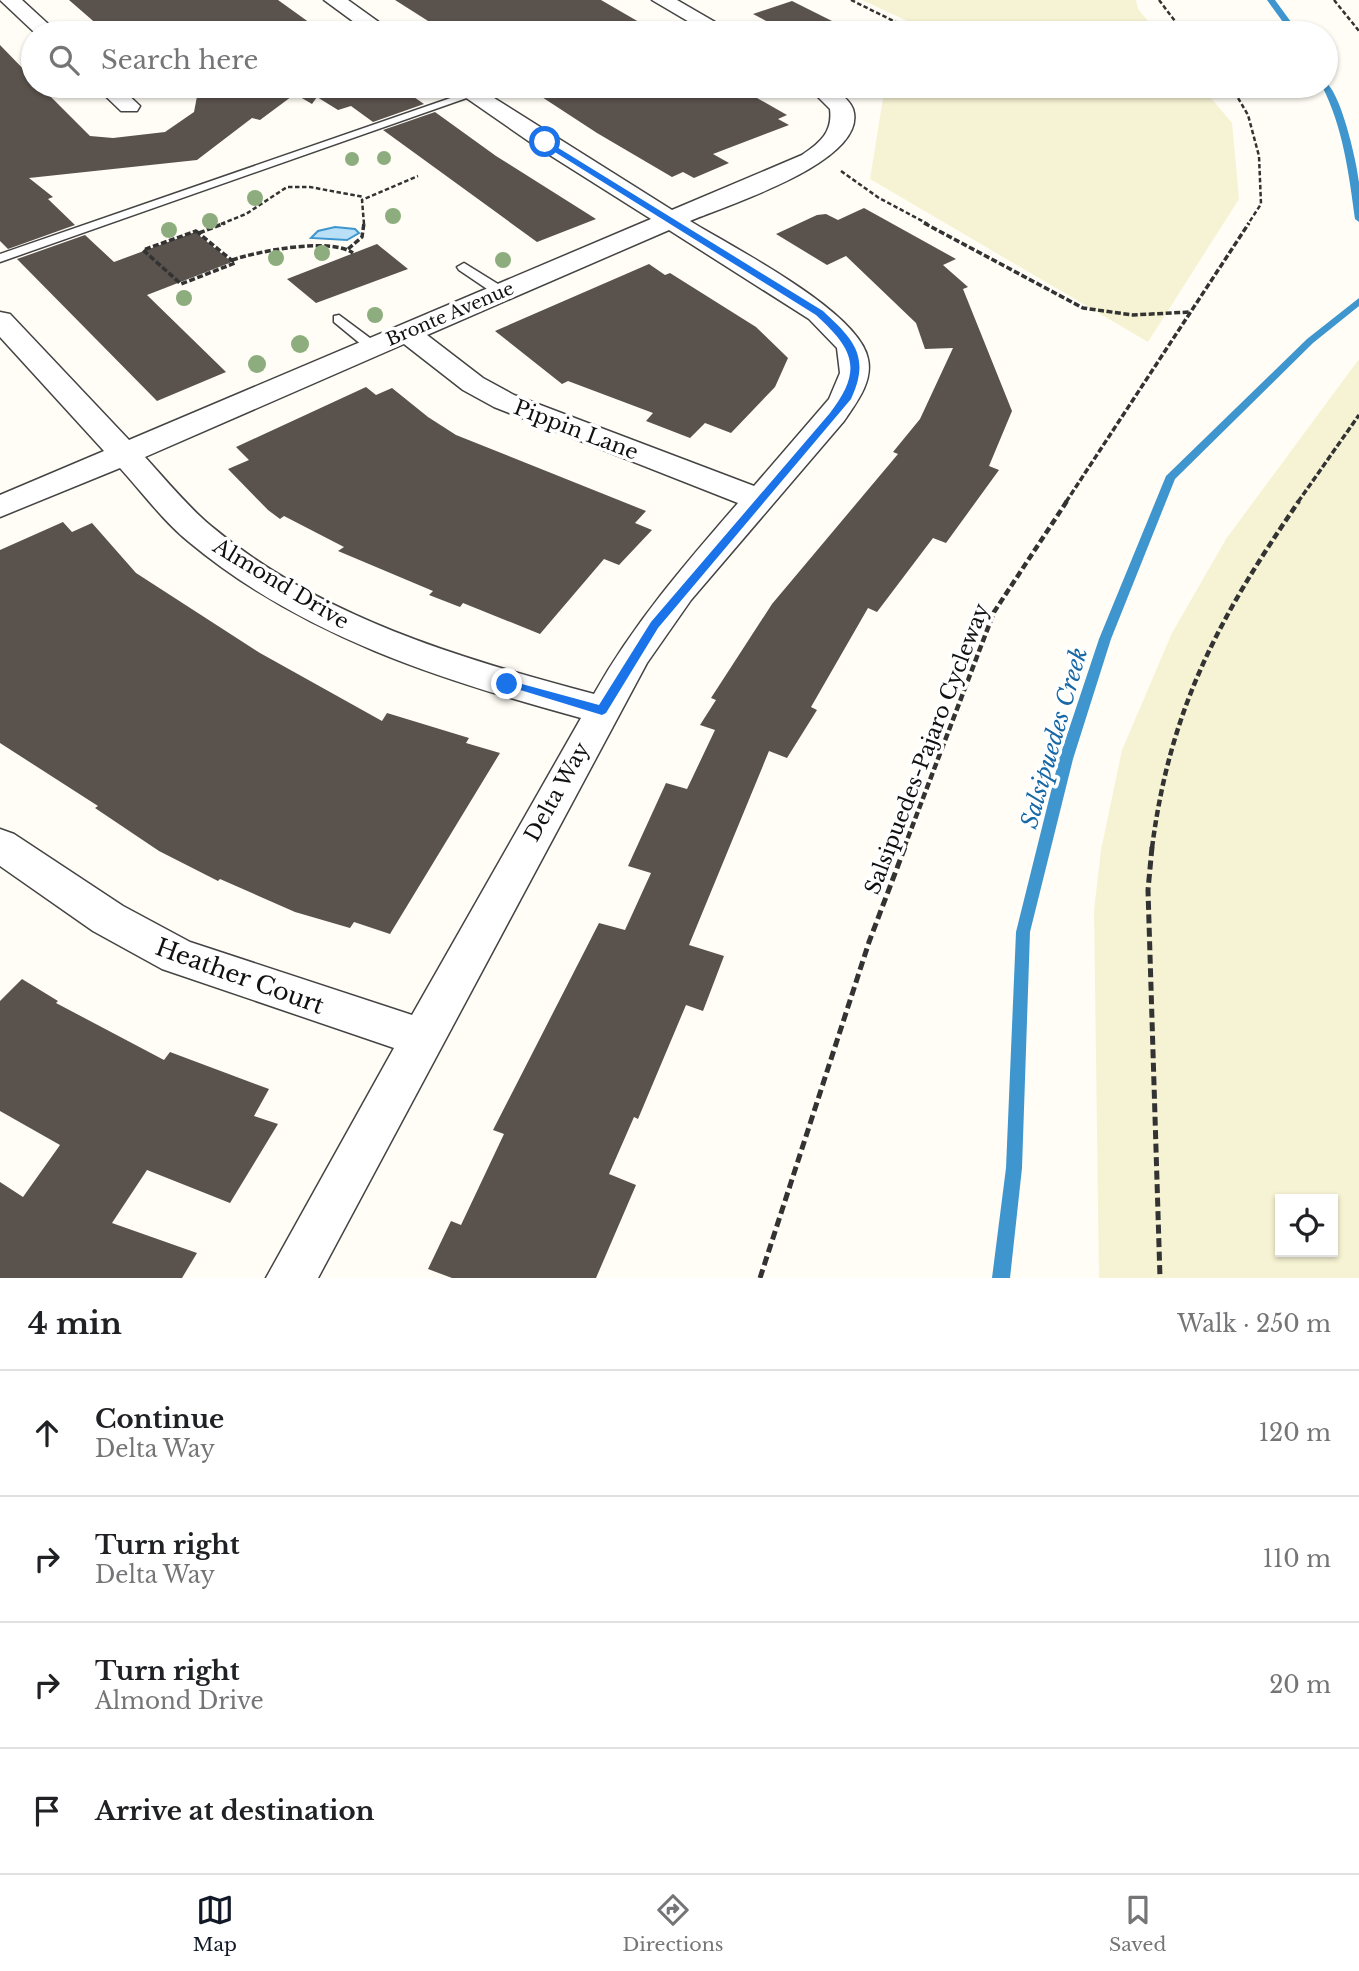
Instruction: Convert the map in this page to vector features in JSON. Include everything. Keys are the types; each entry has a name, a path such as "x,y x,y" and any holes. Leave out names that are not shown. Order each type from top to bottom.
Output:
{"street":[{"path":"10,0 34,21"},
{"path":"334,0 365,21"},
{"path":"662,0 701,21"},
{"path":"120,98 129,106"},
{"name":"Delta Way","path":"291,1278 602,710 654,625 847,397 856,371 852,348 835,325 819,313 479,98"},
{"name":"Bronte Avenue","path":"0,507 811,160 831,145 842,127 841,107 831,98"},
{"name":"Almond Drive","path":"0,320 198,533 216,548 363,632 456,669 602,710"},
{"name":"Pippin Lane","path":"406,332 465,378 504,401 760,500"},
{"name":"Heather Court","path":"0,845 81,903 141,939 177,956 422,1038"}],"lane":[{"path":"0,258 444,98"},
{"path":"464,267 501,292"},
{"path":"339,319 373,347"}],"path":[{"path":"850,0 893,21"},
{"path":"1159,0 1175,21"},
{"path":"1334,0 1359,31"},
{"name":"Salsipuedes-Pajaro Cycleway","path":"760,1278 869,942 994,612 1261,204 1261,155 1256,132 1238,98"},
{"path":"811,160 846,172 879,198 1083,308 1133,315 1191,312"},
{"path":"199,233 246,214 287,187 310,187 365,197 418,176"},
{"path":"348,249 364,233 366,223 361,204 365,197"},
{"path":"196,231 231,260 235,264 181,284 143,250 196,231"},
{"path":"231,260 276,248 332,243 353,253"},
{"path":"1160,1278 1148,891 1154,830 1164,774 1178,722 1194,680 1217,636 1301,498 1359,415"}],"shaded area":[{"path":"862,0 1136,0 1138,9 1148,21 907,21"},
{"path":"883,98 1211,98 1232,123 1239,199 1148,342 870,179"},
{"path":"1359,359 1359,1278 1099,1278 1094,910 1101,850 1122,750 1172,633 1226,539"}],"water":[{"path":"335,227 355,229 359,233 347,240 311,238 318,231"}],"building":[{"path":"69,0 278,0 307,21 93,21"},
{"path":"395,0 601,0 637,21 428,21"},
{"path":"792,1 832,21 766,21 753,14"},
{"path":"0,45 21,67 21,98 52,98 90,136 113,138 165,132 194,112 197,98 290,98 260,120 252,118 197,160 29,178 53,197 48,199 75,225 8,249 0,241"},
{"path":"302,98 316,98 312,104"},
{"path":"319,98 415,98 424,104 373,122 351,106 338,110"},
{"path":"543,98 757,98 787,115 778,119 789,125 713,154 729,163 694,178 683,172 672,177"},
{"path":"435,112 496,156 596,219 537,242 383,130"},
{"path":"864,208 956,259 943,265 968,287 963,289 1012,411 989,466 999,470 946,543 933,538 877,612 868,608 811,707 817,710 787,758 769,751 689,945 724,956 703,1011 686,1005 638,1119 634,1117 609,1174 636,1185 596,1278 452,1278 428,1269 451,1221 461,1225 504,1134 493,1130 599,923 625,930 651,873 628,866 666,783 687,789 715,730 700,725 716,700 711,698 772,604 898,454 893,452 920,419 953,348 925,349 916,323 846,256 827,265 776,234 817,215 826,214 838,220"},
{"path":"195,232 232,262 147,295 226,372 157,401 17,259 85,235 114,262"},
{"path":"377,244 408,269 316,303 287,279"},
{"path":"649,264 665,275 670,273 756,327 788,358 775,387 731,433 705,423 690,438 646,421 653,413 568,381 562,384 495,331"},
{"path":"366,387 376,395 392,388 456,435 646,511 635,523 652,530 619,565 604,559 540,634 463,603 460,607 429,595 433,591 338,551 344,547 284,516 280,519 228,469 249,460 236,447"},
{"path":"63,522 72,532 92,523 136,573 260,653 382,721 387,713 469,738 466,743 500,753 390,934 354,922 350,928 295,912 220,879 218,881 159,851 95,808 98,806 0,743 0,550"},
{"path":"22,979 58,1001 56,1003 164,1060 170,1052 269,1089 254,1116 278,1124 230,1203 147,1170 112,1223 197,1253 182,1278 0,1278 0,1182 23,1197 60,1145 0,1111 0,1001"}],"waterway":[{"name":"Salsipuedes Creek","path":"1271,0 1286,21"},
{"name":"Salsipuedes Creek","path":"1332,98 1352,164 1359,219"},
{"name":"Salsipuedes Creek","path":"1001,1278 1014,1168 1023,932 1066,759 1105,639 1170,478 1310,341 1359,301"}],"route":[{"path":"507,684 602,710 654,625 833,415 854,384 856,371 852,348 845,337 819,313 545,142"}]}
